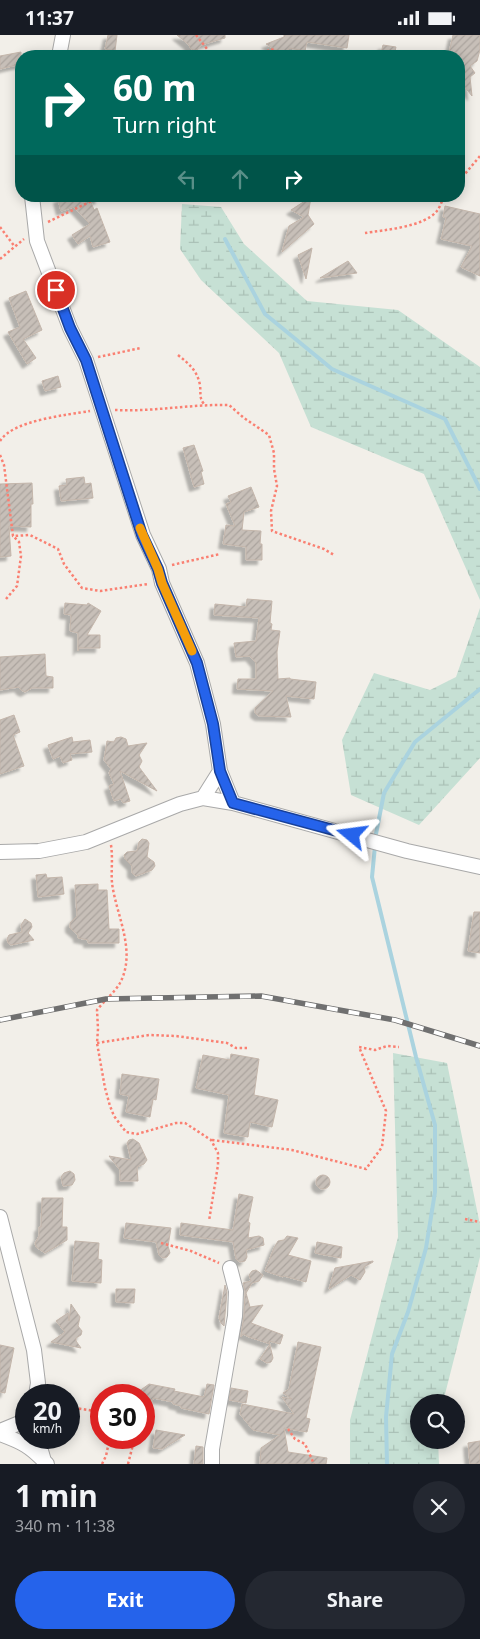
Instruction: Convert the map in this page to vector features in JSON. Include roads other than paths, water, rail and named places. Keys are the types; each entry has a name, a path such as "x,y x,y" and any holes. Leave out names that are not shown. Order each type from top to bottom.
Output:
{"street":[{"path":"60,50 63,35"},
{"path":"33,202 37,241 70,328 86,360 142,535 197,663 213,724 220,771 233,803"},
{"path":"203,798 220,771"},
{"path":"0,853 39,851 86,842 180,804 203,798 233,803 407,851 480,867"},
{"path":"0,1217 34,1350 38,1384"},
{"path":"212,1464 213,1440 235,1316 236,1291 230,1268"},
{"path":"0,1432 15,1425"},
{"path":"0,1432 23,1442 45,1462"},
{"path":"41,1449 45,1462"}],"waterway":[{"path":"225,239 265,314 332,369 445,419 480,489"},
{"path":"375,839 384,793 415,742 480,689"},
{"path":"375,846 372,877 416,1057 435,1125 435,1192 426,1248 408,1312 392,1354 386,1417 387,1464"}],"railway":[{"path":"0,1020 106,999 261,996 395,1020 480,1046"}]}
